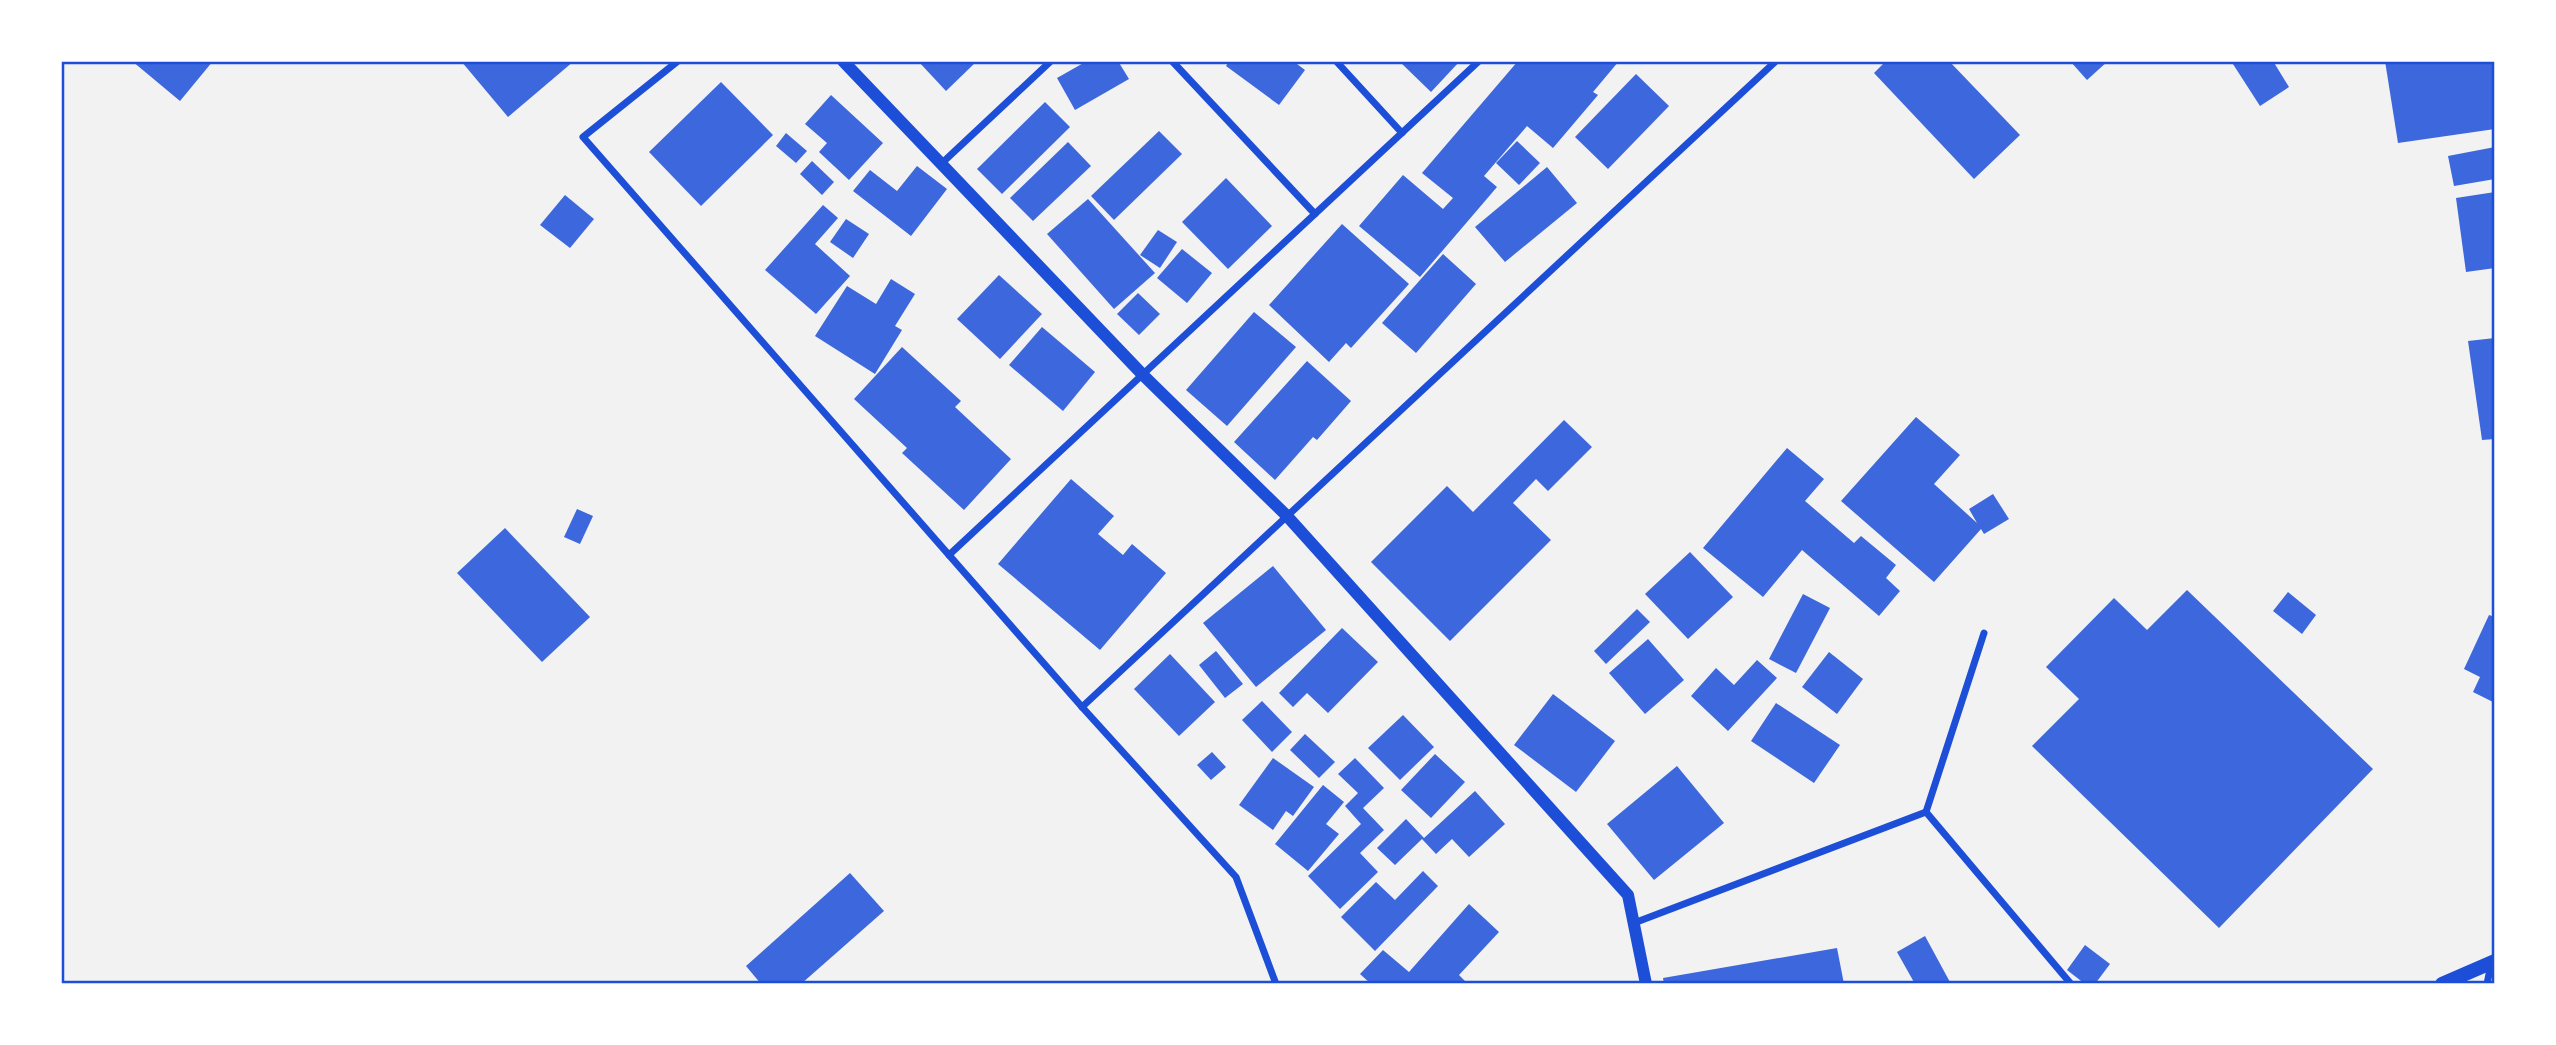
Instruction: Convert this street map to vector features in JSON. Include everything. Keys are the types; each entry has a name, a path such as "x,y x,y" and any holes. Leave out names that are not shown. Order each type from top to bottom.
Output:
{"main road":[{"path":"2442,984 2493,962"}],"street":[{"path":"678,61 583,137 1082,707 1236,877 1276,984"},
{"path":"843,61 1143,375 1287,516 1628,895 1646,984"},
{"path":"941,164 1051,61"},
{"path":"1172,61 1315,214"},
{"path":"1336,61 1402,132"},
{"path":"949,555 1479,61"},
{"path":"1082,707 1776,61"},
{"path":"1926,812 1984,633"},
{"path":"1634,923 1926,812"},
{"path":"1926,812 2071,984"},
{"path":"2487,984 2493,962"}],"building":[{"path":"132,61 213,61 180,101"},
{"path":"461,61 574,61 508,117"},
{"path":"918,61 977,61 946,91"},
{"path":"1087,61 1118,61 1129,79 1075,110 1057,78"},
{"path":"1229,61 1293,61 1305,70 1279,105 1226,66"},
{"path":"1399,61 1460,61 1431,92"},
{"path":"1518,61 1619,61 1593,92 1598,95 1553,148 1527,126 1484,176 1497,187 1420,277 1359,226 1403,175 1443,209 1453,198 1422,173"},
{"path":"1886,61 1949,61 2020,135 1974,179 1874,73"},
{"path":"2070,61 2108,61 2087,80"},
{"path":"2231,61 2273,61 2289,87 2260,106"},
{"path":"2385,61 2495,61 2495,129 2398,143"},
{"path":"1636,74 1669,106 1608,169 1575,137"},
{"path":"721,82 773,135 701,206 649,152"},
{"path":"831,95 883,143 849,180 819,152 827,143 805,124"},
{"path":"1045,102 1070,127 1002,194 977,169"},
{"path":"1159,131 1182,154 1114,220 1091,196"},
{"path":"786,133 807,151 796,163 776,146"},
{"path":"1517,141 1540,163 1519,185 1496,163"},
{"path":"1068,142 1091,166 1033,221 1010,198"},
{"path":"2495,147 2495,179 2454,186 2448,156"},
{"path":"812,161 834,182 822,195 800,174"},
{"path":"917,166 947,189 911,236 853,191 870,170 897,191"},
{"path":"1547,167 1577,203 1505,262 1475,227"},
{"path":"1226,178 1272,226 1228,269 1182,222"},
{"path":"2495,192 2495,268 2466,272 2456,198"},
{"path":"565,195 594,219 570,248 540,225"},
{"path":"1088,199 1155,273 1114,309 1047,234"},
{"path":"823,205 838,218 815,244 850,276 816,314 765,270"},
{"path":"846,219 869,234 853,258 830,242"},
{"path":"1342,224 1409,284 1351,348 1346,343 1329,362 1269,305"},
{"path":"1158,230 1177,242 1160,268 1140,255"},
{"path":"1182,249 1212,273 1187,303 1157,278"},
{"path":"1443,254 1476,284 1416,353 1382,323"},
{"path":"999,275 1042,314 1000,359 957,319"},
{"path":"891,279 915,294 895,326 902,330 875,374 815,336 847,286 876,304"},
{"path":"1138,293 1160,314 1139,335 1117,314"},
{"path":"1254,312 1296,347 1227,426 1186,390"},
{"path":"1042,327 1095,372 1063,411 1009,365"},
{"path":"2495,338 2495,439 2482,440 2468,341"},
{"path":"902,347 961,401 955,407 1011,459 964,510 902,453 907,448 854,399"},
{"path":"1307,361 1351,401 1317,440 1313,437 1275,480 1234,442"},
{"path":"1916,417 1960,455 1934,484 1977,523 1969,509 1993,494 2009,519 1984,534 1981,529 1934,582 1841,501"},
{"path":"1564,420 1592,447 1548,491 1536,479 1513,503 1551,540 1450,641 1371,562 1447,486 1473,512"},
{"path":"1787,448 1824,479 1805,501 1854,543 1861,536 1896,565 1886,578 1900,591 1879,616 1802,550 1763,597 1703,548"},
{"path":"1071,479 1114,516 1098,534 1123,555 1132,544 1166,573 1100,650 998,564"},
{"path":"577,509 593,516 580,544 564,537"},
{"path":"505,528 590,617 542,662 457,573"},
{"path":"1690,552 1733,597 1688,639 1645,594"},
{"path":"1273,566 1326,630 1256,687 1203,623"},
{"path":"2187,590 2373,769 2219,928 2032,746 2079,699 2046,667 2114,598 2147,630"},
{"path":"2288,592 2316,615 2302,634 2273,611"},
{"path":"1803,594 1830,608 1796,673 1769,659"},
{"path":"1637,609 1650,622 1606,664 1594,651"},
{"path":"2489,615 2495,617 2495,703 2473,692 2480,677 2464,669"},
{"path":"1342,628 1378,662 1328,713 1307,693 1293,707 1279,693"},
{"path":"1648,639 1684,680 1645,714 1609,673"},
{"path":"1216,651 1243,684 1225,698 1199,665"},
{"path":"1829,652 1863,679 1837,714 1802,687"},
{"path":"1170,654 1215,702 1179,736 1134,689"},
{"path":"1757,660 1777,678 1728,731 1691,696 1716,668 1734,685"},
{"path":"1553,694 1615,741 1576,792 1514,745"},
{"path":"1262,701 1292,732 1272,752 1242,720"},
{"path":"1776,703 1840,745 1814,783 1751,741"},
{"path":"1403,715 1434,747 1400,780 1368,748"},
{"path":"1305,734 1335,762 1319,778 1290,750"},
{"path":"1212,752 1226,767 1211,780 1197,765"},
{"path":"1435,754 1465,782 1431,818 1401,790"},
{"path":"1273,758 1314,787 1293,816 1286,811 1273,830 1239,805"},
{"path":"1355,758 1384,788 1363,808 1384,830 1360,853 1378,872 1340,909 1308,876 1361,824 1345,806 1358,793 1338,774"},
{"path":"1677,766 1724,823 1654,880 1607,824"},
{"path":"1323,785 1344,802 1326,824 1339,834 1308,871 1275,844"},
{"path":"1475,791 1505,824 1469,857 1452,839 1436,854 1422,839 1395,865 1377,848 1406,819 1424,838"},
{"path":"1423,871 1438,886 1375,951 1341,917 1376,882 1395,900"},
{"path":"850,873 884,911 801,984 761,984 746,966"},
{"path":"1469,904 1499,932 1459,975 1468,984 1371,984 1360,974 1383,950 1409,972"},
{"path":"1925,936 1951,984 1915,984 1897,952"},
{"path":"2085,945 2110,964 2095,984 2085,984 2067,970"},
{"path":"1837,948 1844,984 1664,984 1663,978"}]}
